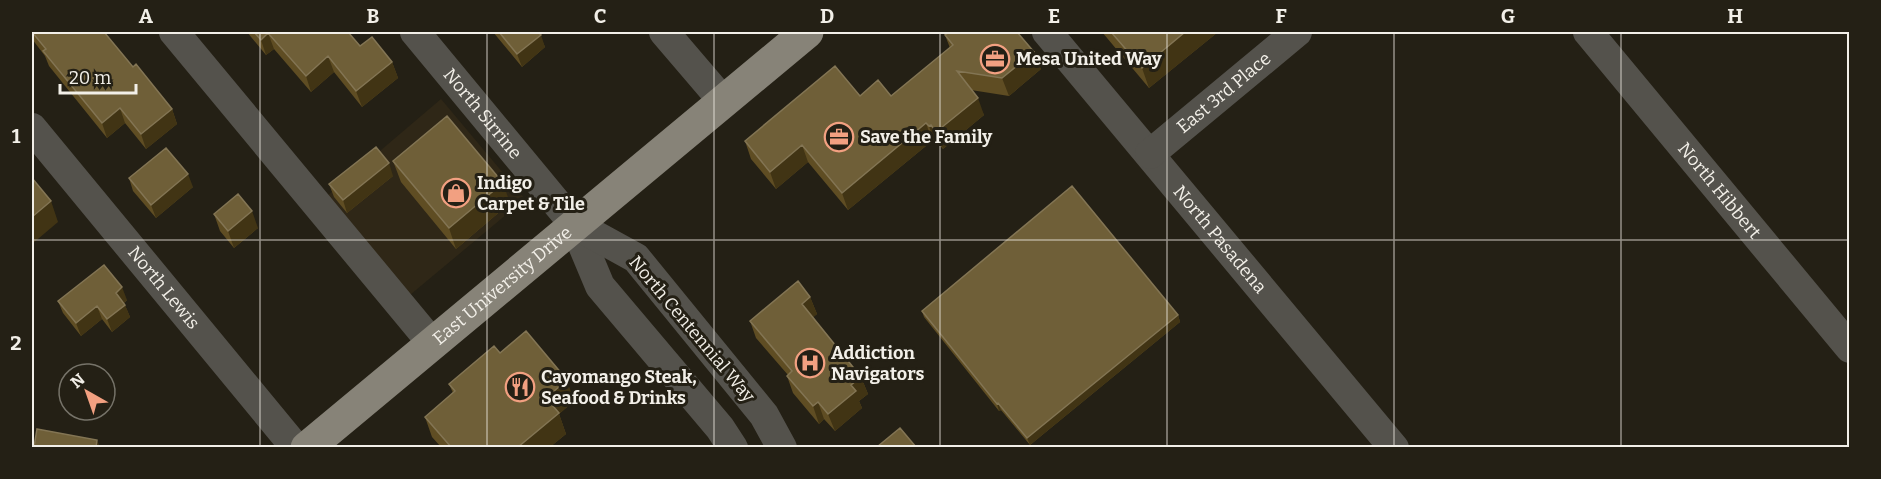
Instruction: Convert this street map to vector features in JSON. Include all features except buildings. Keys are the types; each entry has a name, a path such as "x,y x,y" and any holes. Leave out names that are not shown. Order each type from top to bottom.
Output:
{"main road":[{"name":"East University Drive","path":"307,447 807,32"}],"street":[{"path":"174,32 432,343"},
{"name":"North Sirrine","path":"416,32 574,224"},
{"path":"664,32 723,101"},
{"name":"North Pasadena","path":"1047,32 1394,447"},
{"name":"East 3rd Place","path":"1150,154 1297,32"},
{"name":"North Hibbert","path":"1588,32 1850,348"},
{"name":"North Lewis","path":"32,128 296,447"},
{"path":"574,224 600,286 720,428 733,447"},
{"name":"North Centennial Way","path":"574,224 636,258 764,415 782,447"}],"shaded area":[{"path":"441,99 525,199 410,295 327,196"}],"place":[{"name":"Mesa United Way","path":"995,59"},
{"name":"Save the Family","path":"839,137"},
{"name":"Indigo Carpet & Tile","path":"456,193"},
{"name":"Addiction Navigators","path":"810,363"},
{"name":"Cayomango Steak, Seafood & Drinks","path":"520,387"}]}
